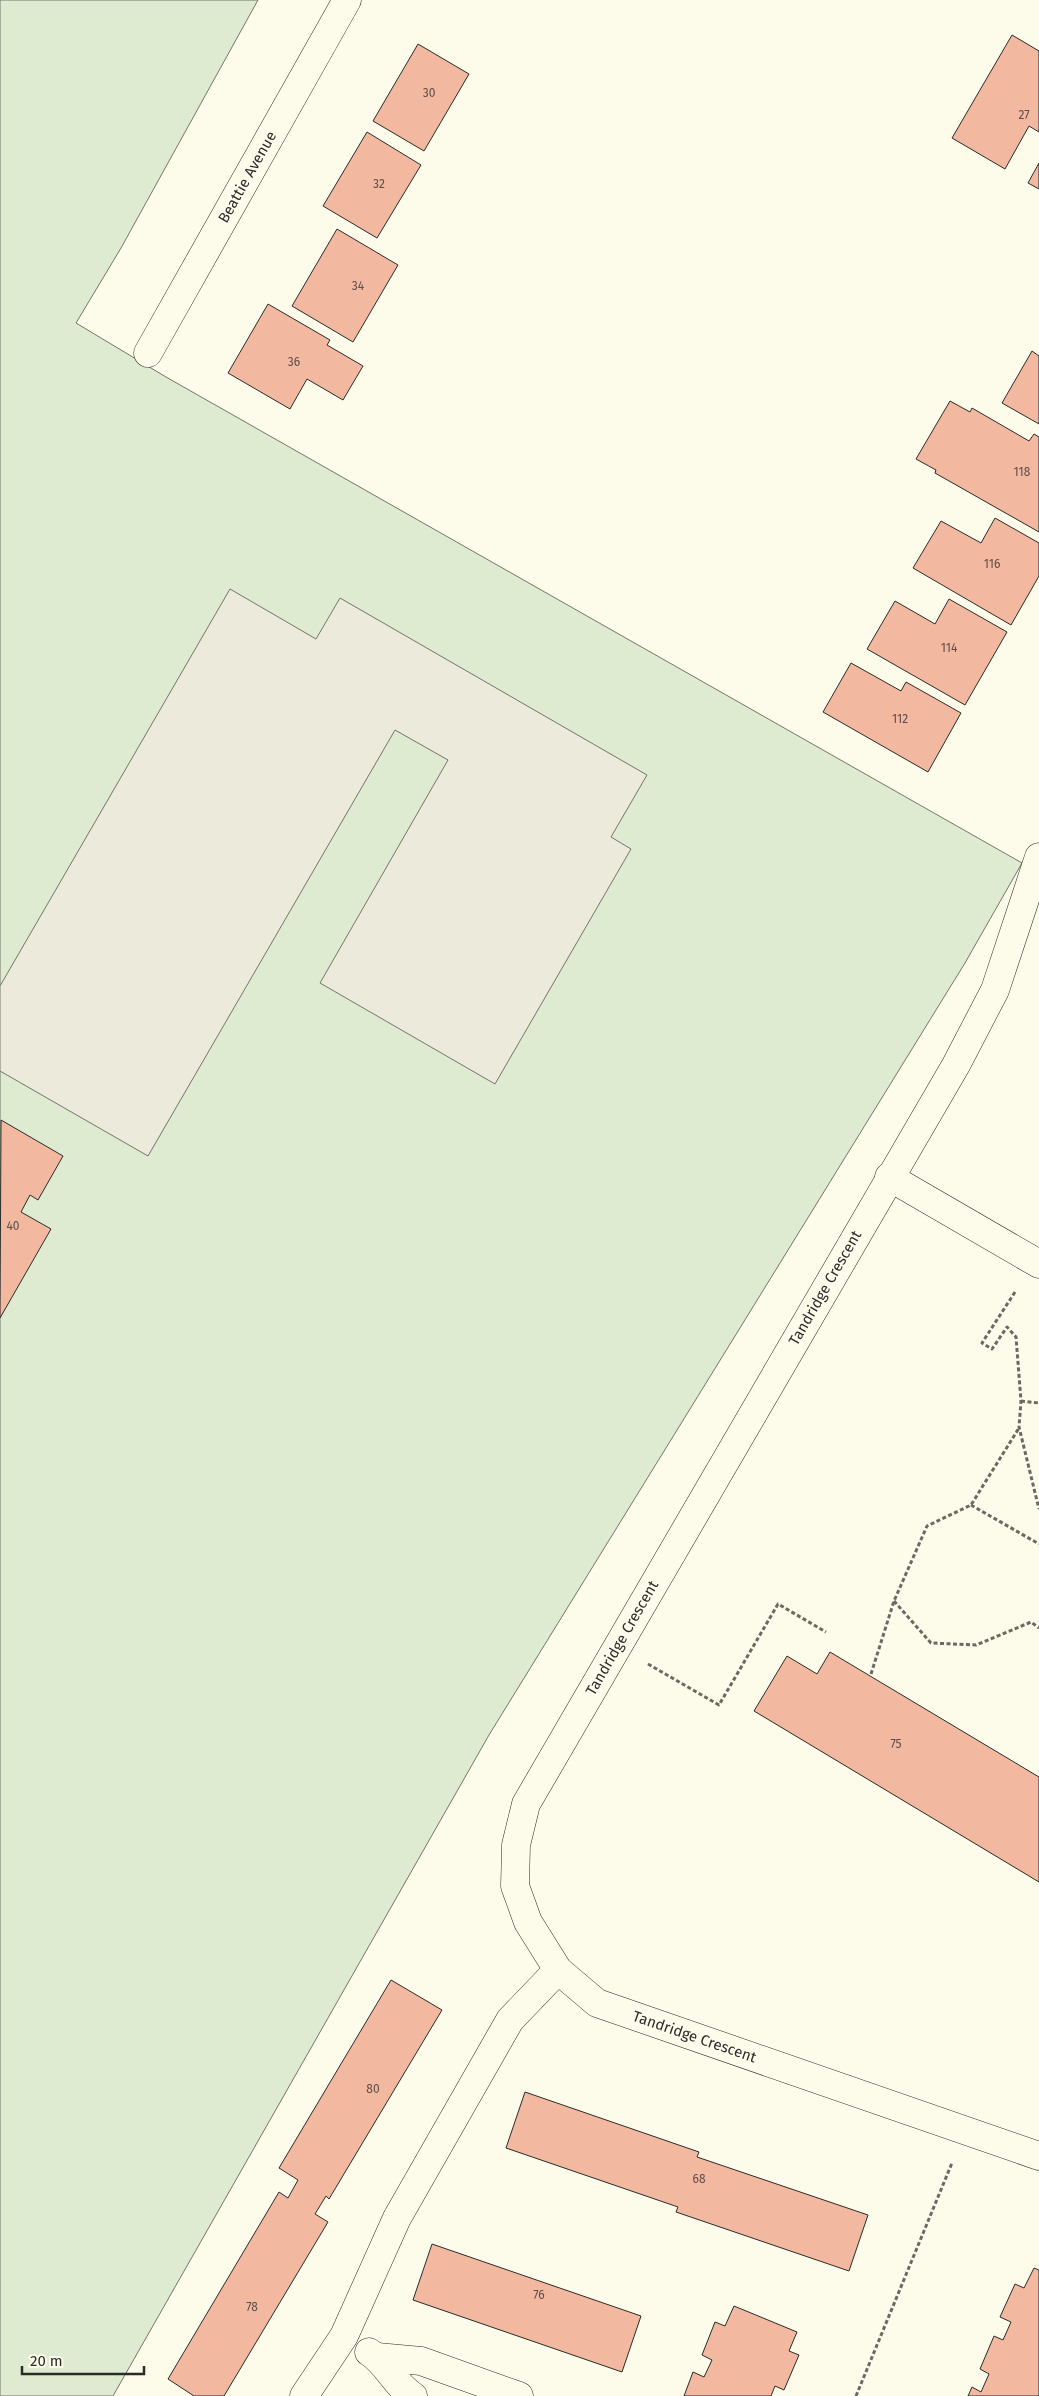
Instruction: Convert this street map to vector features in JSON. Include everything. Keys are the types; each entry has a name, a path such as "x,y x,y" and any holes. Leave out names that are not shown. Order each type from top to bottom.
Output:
{"street":[{"name":"Beattie Avenue","path":"148,353 347,0"},
{"name":"Tandridge Crescent","path":"1039,857 996,990 956,1065 889,1177 526,1804 516,1845 515,1886 528,1922 558,1970 597,2002 1039,2156"},
{"path":"889,1177 1037,1262"},
{"path":"304,2396 344,2336 397,2218 510,2020 558,1970"},
{"path":"344,2336 377,2357 405,2391 413,2396"},
{"path":"377,2357 421,2361 519,2396"}],"path":[{"path":"1037,1262 982,1343 992,1349 1007,1327 1016,1337 1021,1401 1019,1427 1039,1509"},
{"path":"1021,1401 1039,1403"},
{"path":"871,1674 894,1601 927,1526 971,1505 1019,1427"},
{"path":"971,1505 1039,1544"},
{"path":"894,1601 931,1642 976,1645 1031,1622 1039,1628"},
{"path":"618,1646 718,1706 778,1604 826,1632"},
{"path":"856,2396 966,2129"}],"green space":[{"path":"0,0 258,0 121,248 76,323 166,377 1022,863 965,963 489,1735 113,2396 0,2396"}],"shaded area":[{"path":"230,589 316,639 340,598 647,775 611,837 631,849 495,1084 320,983 448,760 395,730 148,1156 0,1071 0,986"}],"building":[{"path":"1012,35 1039,51 1039,132 1029,126 1005,169 952,138"},
{"path":"418,44 469,74 424,151 373,121"},
{"path":"367,132 421,165 377,238 323,206"},
{"path":"1039,163 1039,189 1028,183"},
{"path":"337,229 398,265 353,342 292,306"},
{"path":"268,304 330,340 327,345 363,366 343,400 307,379 290,409 228,373"},
{"path":"1032,351 1039,356 1039,424 1002,403"},
{"path":"950,401 970,412 972,408 1029,441 1034,434 1039,437 1039,532 935,473 936,470 916,459"},
{"path":"995,518 1039,543 1039,576 1011,625 913,568 941,521 981,543"},
{"path":"949,599 1007,632 965,705 867,649 895,601 935,624"},
{"path":"851,663 901,691 906,682 961,713 928,772 823,712"},
{"path":"1,1120 63,1156 38,1200 30,1195 21,1212 51,1229 0,1318"},
{"path":"830,1652 1039,1777 1039,1882 754,1711 787,1656 817,1674"},
{"path":"391,1980 442,2010 329,2199 326,2196 315,2214 328,2222 224,2396 194,2396 168,2379 279,2192 288,2198 298,2180 279,2168"},
{"path":"525,2092 699,2152 697,2157 868,2215 849,2271 676,2212 678,2207 506,2148"},
{"path":"432,2244 641,2316 622,2372 413,2300"},
{"path":"1034,2268 1039,2270 1039,2396 968,2396 972,2387 981,2392 989,2374 980,2369 994,2336 1003,2340 1011,2322 1000,2317 1015,2284 1024,2288"},
{"path":"734,2306 797,2332 789,2351 799,2355 784,2390 775,2386 771,2396 684,2396 693,2372 704,2377 712,2360 702,2355 715,2322 725,2326"}]}
